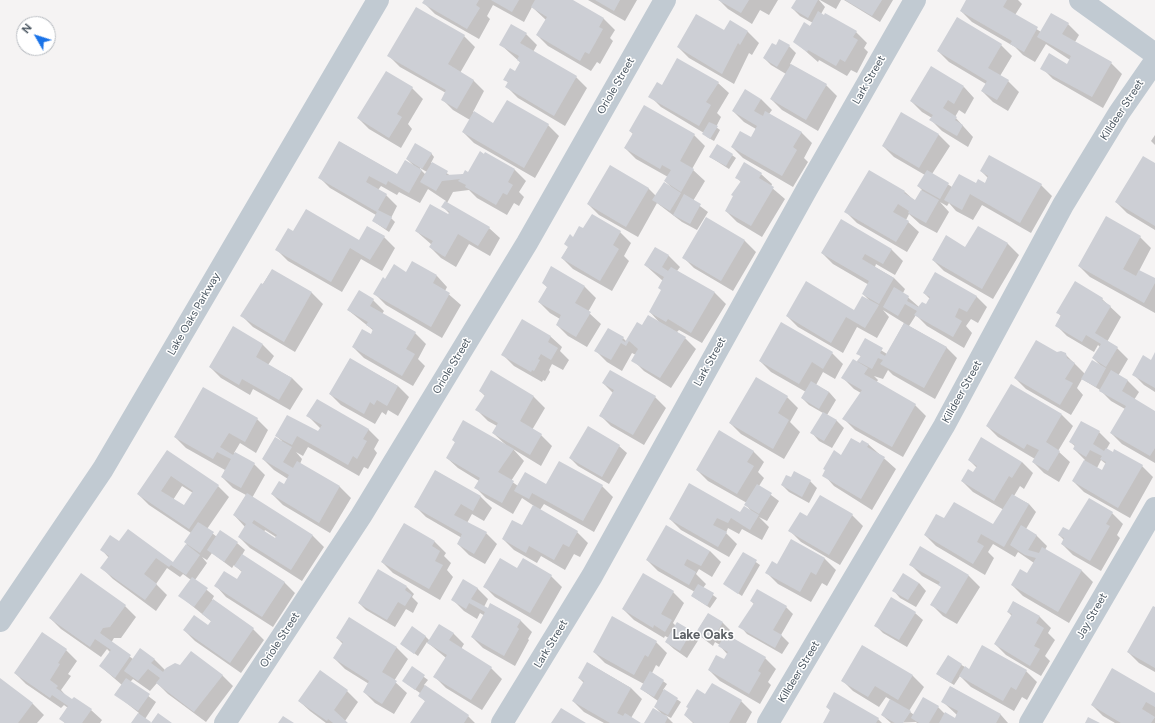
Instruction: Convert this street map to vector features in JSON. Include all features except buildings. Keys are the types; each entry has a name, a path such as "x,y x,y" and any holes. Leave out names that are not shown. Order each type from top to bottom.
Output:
{"street":[{"name":"Lake Oaks Parkway","path":"0,621 104,469 378,0"},
{"name":"Oriole Street","path":"225,723 370,502 527,243 665,0"},
{"name":"Lark Street","path":"502,723 592,576 803,196 915,0"},
{"path":"1080,0 1155,54"},
{"name":"Killdeer Street","path":"768,723 944,426 1063,205 1119,113 1155,61"},
{"name":"Jay Street","path":"1030,723 1155,508"}],"district":[{"name":"Lake Oaks","path":"703,635"}]}
